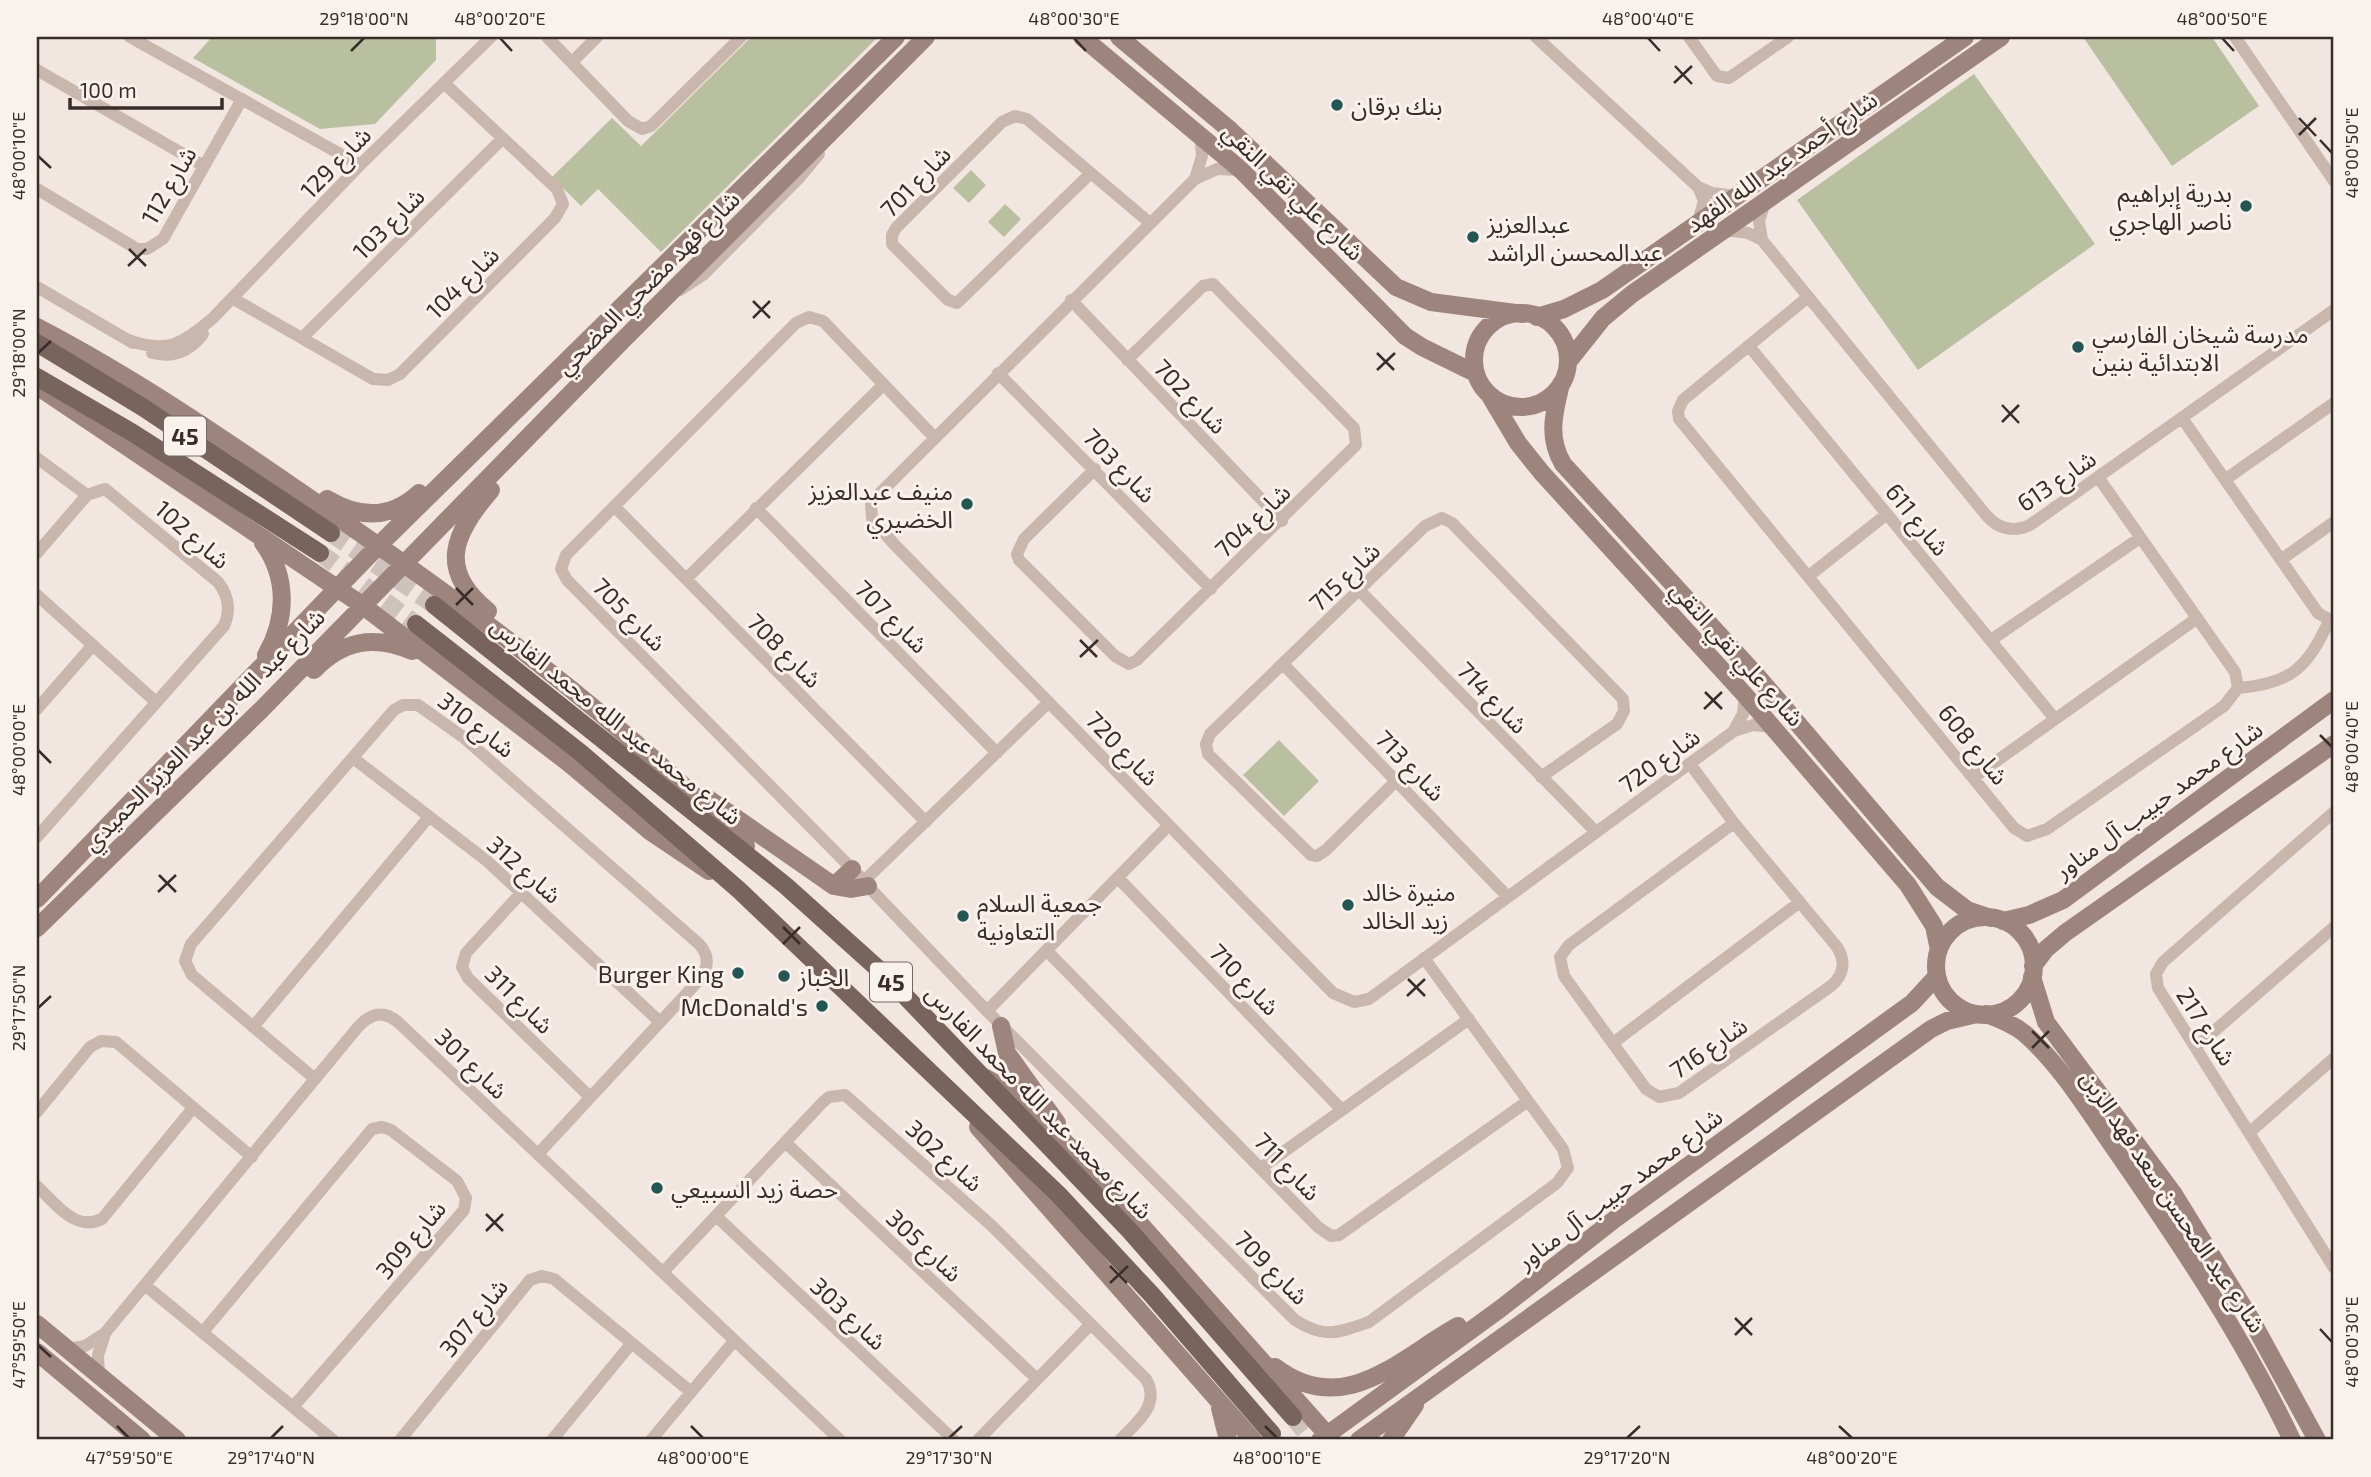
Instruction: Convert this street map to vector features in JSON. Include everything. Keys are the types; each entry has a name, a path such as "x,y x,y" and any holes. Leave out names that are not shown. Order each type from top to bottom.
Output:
{"main road":[{"name":"45","path":"37,343 144,408 331,533"},
{"name":"45","path":"37,377 133,433 320,552"},
{"name":"شارع محمد عبد الله محمد الفارس","path":"434,605 786,886 885,975 1130,1231 1293,1417"},
{"name":"شارع محمد عبد الله محمد الفارس","path":"416,624 580,753 727,879 958,1098 1101,1239 1272,1434"}],"street":[{"path":"130,37 360,165"},
{"path":"547,37 628,121 642,129 651,126 741,37"},
{"path":"572,62 597,37"},
{"name":"شارع فهد مضحي المضحي","path":"403,564 926,37"},
{"name":"شارع علي نقي النقي","path":"1082,37 1241,170 1405,336 1475,373"},
{"path":"1689,37 1717,76 1729,78 1788,37"},
{"name":"شارع أحمد عبد الله الفهد","path":"1530,315 1564,309 1590,297 1965,37"},
{"name":"شارع أحمد عبد الله الفهد","path":"1567,362 1590,332 1617,305 2001,37"},
{"path":"2235,37 2334,181"},
{"name":"شارع 129","path":"37,287 157,355 179,353 197,341 212,319 232,298 486,38"},
{"path":"1105,55 1108,43 1120,38"},
{"name":"شارع علي نقي النقي","path":"1120,38 1230,130 1396,288 1444,305 1530,315"},
{"path":"1541,38 1698,187 1704,201 1698,223"},
{"path":"890,42 898,65"},
{"name":"شارع فهد مضحي المضحي","path":"379,545 532,398 890,42"},
{"path":"1934,58 1937,69 1947,75"},
{"path":"37,70 204,166"},
{"path":"1917,70 1927,76 1930,87"},
{"name":"شارع 104","path":"232,298 373,379 388,380 400,374 561,209 562,198 557,189 444,83"},
{"name":"شارع 112","path":"37,189 137,249 147,249 163,239 242,99"},
{"name":"شارع 701","path":"1091,173 957,303 948,300 892,244 891,235 896,228 1010,117 1027,119 1091,173 1150,223"},
{"path":"1195,179 1202,156 1200,133"},
{"name":"شارع 103","path":"302,338 503,138"},
{"name":"شارع 720","path":"1241,170 1217,169 1195,179 877,496 871,504 872,519 1342,999 1354,1002 1369,999 1734,731 1753,725 1772,727"},
{"path":"1698,187 1720,195 1735,196"},
{"path":"1762,240 1759,220 1765,202"},
{"path":"1725,230 1748,233 1762,240"},
{"name":"شارع 613","path":"1762,240 1995,524 2007,529 2025,527 2334,310"},
{"name":"شارع 704","path":"1095,469 1018,546 1019,560 1115,656 1129,664 1351,454 1357,437 1354,428 1218,287 1209,284 1203,286 1127,360"},
{"name":"شارع 608","path":"1808,297 1683,400 1678,415 2018,831 2027,836 2038,835 2224,706 2238,688"},
{"name":"شارع 702","path":"1071,300 1282,521"},
{"path":"1530,315 1560,335 1567,362 1561,384 1552,395 1528,407 1501,403 1490,396 1475,373 1474,358 1484,331 1495,321 1530,315"},
{"name":"شارع 705","path":"861,879 561,569 566,555 796,323 809,317 823,321 934,437"},
{"path":"37,327 91,357 279,477 524,649 689,789 786,886"},
{"name":"شارع 611","path":"1749,346 2055,719"},
{"name":"شارع 703","path":"998,373 1210,589"},
{"name":"شارع علي نقي النقي","path":"1561,384 1552,427 1555,447 1563,464 1758,677 1937,887 1967,910 1997,919"},
{"path":"685,579 883,385"},
{"path":"37,386 362,605 570,764 651,832 698,864 727,879"},
{"name":"شارع علي نقي النقي","path":"1490,396 1535,466 1745,695 1916,896 1934,926 1939,950"},
{"path":"279,477 353,512 388,512 413,499 476,441 532,398"},
{"path":"2225,479 2334,403"},
{"path":"2098,477 2235,672 2238,688 2266,685 2294,673 2311,656 2332,621 2318,612 2182,418"},
{"path":"517,447 503,476 464,524 457,543 456,564 467,593 505,626 524,649"},
{"path":"37,458 87,495 37,553"},
{"name":"شارع 102","path":"37,837 224,626 228,617 228,598 218,582 112,492 98,489 87,495"},
{"name":"شارع 708","path":"615,508 926,821"},
{"name":"شارع 707","path":"756,508 997,752"},
{"path":"1810,575 1887,514"},
{"name":"شارع 715","path":"1397,780 1317,856 1302,848 1208,754 1206,744 1210,734 1435,520 1452,523 1623,699 1624,711 1617,724 1541,777"},
{"path":"2282,559 2334,523"},
{"path":"256,674 276,635 282,601 276,567 259,537"},
{"path":"1991,640 2140,538"},
{"name":"شارع عبد الله بن عبد العزيز الحميدي","path":"37,898 45,881 151,781 379,545"},
{"name":"شارع عبد الله بن عبد العزيز الحميدي","path":"37,928 218,751 403,564"},
{"name":"شارع 714","path":"1360,591 1596,832"},
{"path":"37,595 156,702"},
{"path":"1975,777 2196,619"},
{"path":"218,751 261,721 336,651 359,642 384,642 432,659"},
{"path":"37,709 93,645"},
{"name":"شارع 713","path":"1283,664 1508,897"},
{"name":"شارع 720","path":"1734,731 1743,715 1745,695"},
{"name":"شارع محمد حبيب آل مناور","path":"1997,919 2029,915 2063,900 2334,700"},
{"path":"689,789 731,812 834,886 851,889 1049,702"},
{"name":"شارع 310","path":"315,1079 192,975 185,961 191,944 394,710 413,704 463,737 518,783 704,950 707,957 705,971 538,1154"},
{"path":"2033,971 2026,941 2017,929 1997,919 1962,923 1950,932 1939,950 1937,976 1952,1002 1982,1014 2012,1006 2026,992 2033,971 2045,950 2065,933 2334,744"},
{"name":"شارع 312","path":"353,758 487,861 660,1023"},
{"name":"شارع 716","path":"1690,764 1734,824 1842,957 1842,973 1831,986 1669,1098 1650,1093 1562,972 1562,952 1734,824"},
{"path":"71,893 99,856 156,794 157,786 151,781"},
{"name":"شارع 217","path":"2334,812 2160,965 2155,979 2158,988 2334,1268"},
{"path":"253,1027 428,818"},
{"path":"987,1011 1048,952 1169,825"},
{"name":"شارع 710","path":"1118,878 1341,1109"},
{"name":"شارع 709","path":"861,879 987,1011 1295,1320 1314,1332 1335,1333 1369,1322 1564,1176 1567,1158 1424,958"},
{"name":"شارع 311","path":"522,892 466,953 461,967 468,978 590,1097"},
{"path":"1613,1043 1800,902"},
{"path":"2196,1047 2334,927"},
{"name":"شارع 711","path":"1048,952 1324,1233 1339,1235 1528,1101"},
{"name":"شارع عبد المحسن سعد فهد الزبن","path":"2033,971 2046,1022 2173,1193 2252,1321 2318,1437"},
{"name":"شارع محمد حبيب آل مناور","path":"1326,1438 1500,1309 1615,1219 1912,1003 1937,976"},
{"name":"شارع 301","path":"67,1349 85,1346 105,1333 365,1019 377,1014 389,1015 840,1440"},
{"name":"شارع محمد حبيب آل مناور","path":"1359,1440 1931,1029 1947,1021 1982,1014"},
{"name":"شارع عبد المحسن سعد فهد الزبن","path":"1982,1014 2012,1025 2031,1039 2101,1129 2195,1267 2247,1354 2292,1440"},
{"path":"1261,1168 1469,1019"},
{"path":"1002,1026 1004,1047 1010,1059 1086,1163"},
{"path":"37,1112 90,1047 101,1041 116,1042 252,1157"},
{"path":"2250,1132 2334,1058"},
{"path":"986,1078 1018,1096 1086,1163 1256,1352 1326,1438"},
{"name":"شارع 302","path":"663,1272 829,1097 845,1095 852,1098 992,1226 1142,1374 1150,1389 1147,1412 1120,1440"},
{"path":"958,1098 972,1121 1253,1440"},
{"path":"37,1186 75,1221 90,1225 102,1219 193,1108"},
{"name":"شارع 309","path":"203,1332 372,1129 382,1127 391,1130 457,1181 466,1198 464,1210 293,1407"},
{"name":"شارع 305","path":"785,1142 1037,1379"},
{"name":"شارع 303","path":"716,1216 954,1440"},
{"name":"شارع 307","path":"400,1440 530,1280 541,1276 554,1279 691,1392"},
{"path":"146,1286 333,1440"},
{"path":"1256,1352 1279,1370 1303,1381 1325,1387 1348,1387 1381,1375 1453,1329 1500,1309"},
{"path":"37,1324 177,1440"},
{"path":"978,1440 1091,1324"},
{"path":"99,1375 98,1355 105,1333"},
{"path":"651,1440 734,1341"},
{"path":"552,1440 631,1344"},
{"path":"37,1353 142,1440"},
{"path":"1391,1440 1423,1394"},
{"path":"1216,1399 1228,1440"}],"green space":[{"path":"212,37 436,37 436,60 375,124 320,129 193,58"},
{"path":"751,37 878,37 661,252 598,189 581,206 552,177 612,118 641,146"},
{"path":"2083,37 2212,37 2259,106 2172,166"},
{"path":"1974,74 2095,244 1918,370 1797,200"},
{"path":"971,170 986,185 969,203 953,188"},
{"path":"1005,204 1021,219 1004,237 988,222"},
{"path":"1279,740 1319,781 1284,816 1243,775"}],"tunnel":[{"path":"331,533 434,605"},
{"path":"320,553 416,624"},
{"path":"1293,1417 1312,1440"}],"place":[{"name":"بنك برقان","path":"1337,105"},
{"name":"بدرية إبراهيم ناصر الهاجري","path":"2246,206"},
{"name":"عبدالعزيز عبدالمحسن الراشد","path":"1473,237"},
{"name":"مدرسة شيخان الفارسي الابتدائية بنين","path":"2078,347"},
{"name":"منيف عبدالعزيز الخضيري","path":"967,504"},
{"name":"منيرة خالد زيد الخالد","path":"1348,905"},
{"name":"جمعية السلام التعاونية","path":"963,916"},
{"name":"Burger King","path":"738,973"},
{"name":"الخباز","path":"784,976"},
{"name":"McDonald's","path":"822,1006"},
{"name":"حصة زيد السبيعي","path":"657,1188"}]}
